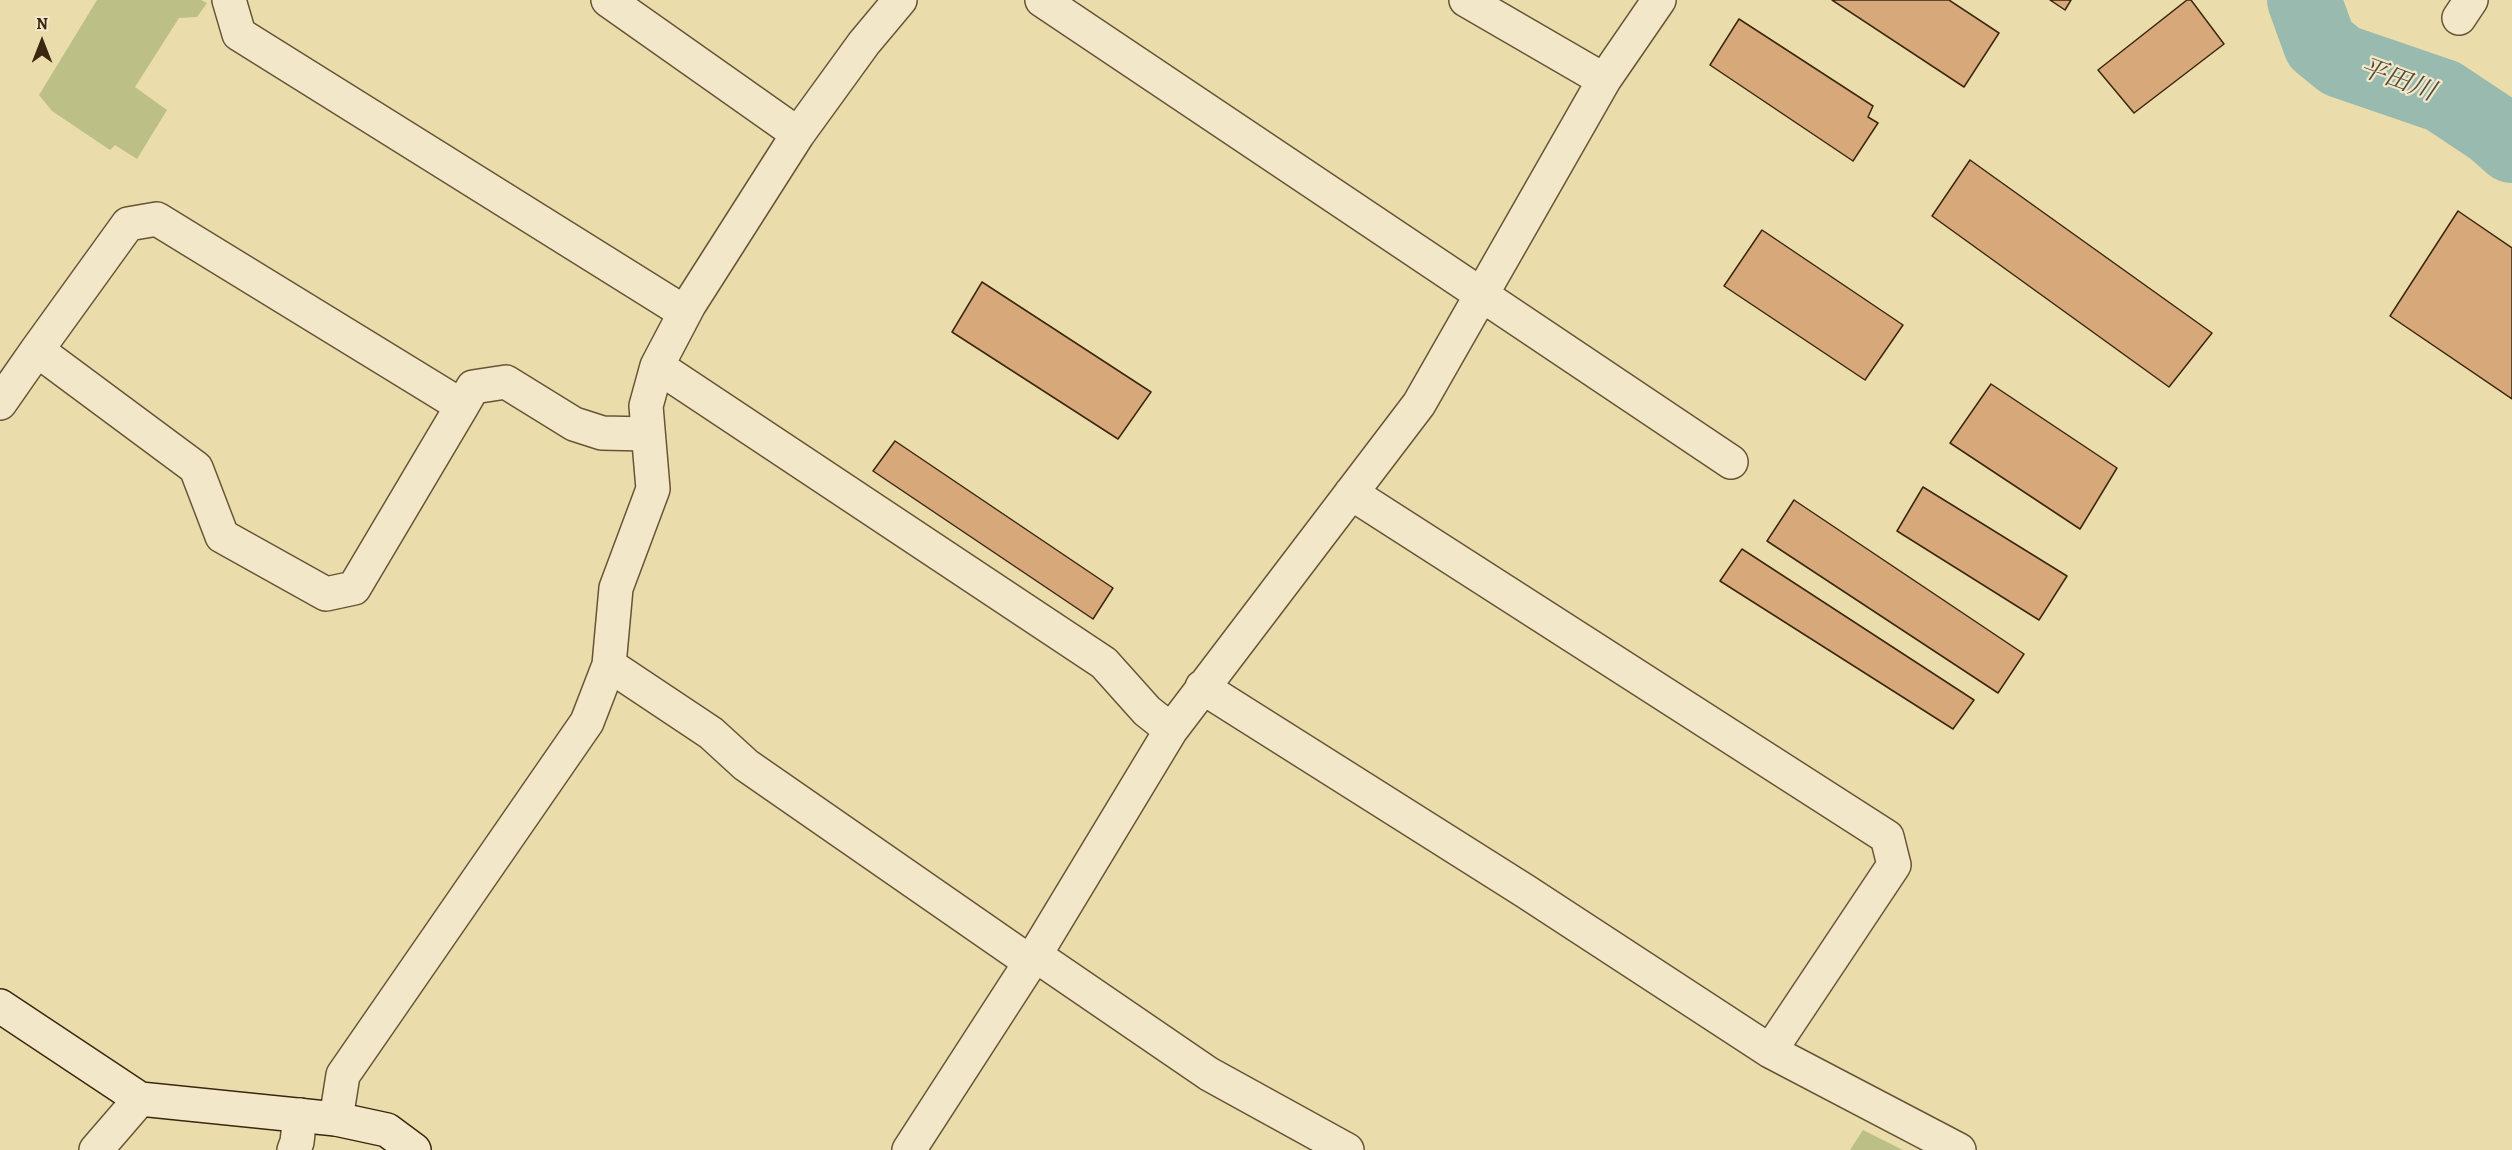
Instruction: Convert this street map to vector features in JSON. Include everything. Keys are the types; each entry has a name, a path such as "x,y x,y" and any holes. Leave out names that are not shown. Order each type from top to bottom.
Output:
{"street":[{"path":"229,0 239,34 684,312"},
{"path":"608,0 798,134"},
{"path":"336,1119 343,1075 587,722 609,665 616,588 653,489 646,406 657,366 684,312 798,134 864,43 900,0"},
{"path":"1042,0 1731,462"},
{"path":"1466,0 1604,80"},
{"path":"909,1150 1033,959 1171,730 1419,404 1604,80 1659,0"},
{"path":"0,403 128,224 157,219 462,406"},
{"path":"37,350 196,468 222,536 326,594 354,588 473,387 506,382 574,424 602,433 647,434"},
{"path":"657,366 1104,663 1147,711 1171,730"},
{"path":"1351,493 1887,837 1894,865 1770,1051"},
{"path":"609,665 711,733 746,765 1033,959 1209,1074 1347,1150"},
{"path":"1202,687 1770,1051 1959,1150"},
{"path":"0,1006 140,1099 336,1119 387,1130 414,1150"},
{"path":"96,1150 140,1099"},
{"path":"294,1150 300,1115"}],"green space":[{"path":"97,0 201,0 207,3 197,17 179,18 135,87 167,110 137,159 115,145 110,150 52,111 39,95"},
{"path":"1863,1130 1903,1150 1850,1150"}],"building":[{"path":"1832,0 1949,0 1999,33 1964,87"},
{"path":"2050,0 2071,0 2065,10"},
{"path":"2187,0 2191,0 2224,44 2134,113 2098,70"},
{"path":"1739,19 1873,106 1868,117 1878,123 1853,161 1710,65"},
{"path":"1970,160 2212,333 2169,387 1932,216"},
{"path":"2458,211 2512,248 2512,399 2390,316"},
{"path":"1762,230 1903,325 1865,380 1724,286"},
{"path":"982,282 1151,392 1118,439 952,332"},
{"path":"1991,384 2117,468 2080,529 1950,443"},
{"path":"895,441 1113,588 1093,619 873,471"},
{"path":"1923,487 2067,576 2039,620 1897,531"},
{"path":"1794,500 2024,654 1998,693 1767,541"},
{"path":"1742,549 1974,700 1953,729 1720,581"}],"waterway":[{"name":"平田川","path":"2304,0 2320,44 2341,61 2443,96 2494,130 2512,146"}]}
